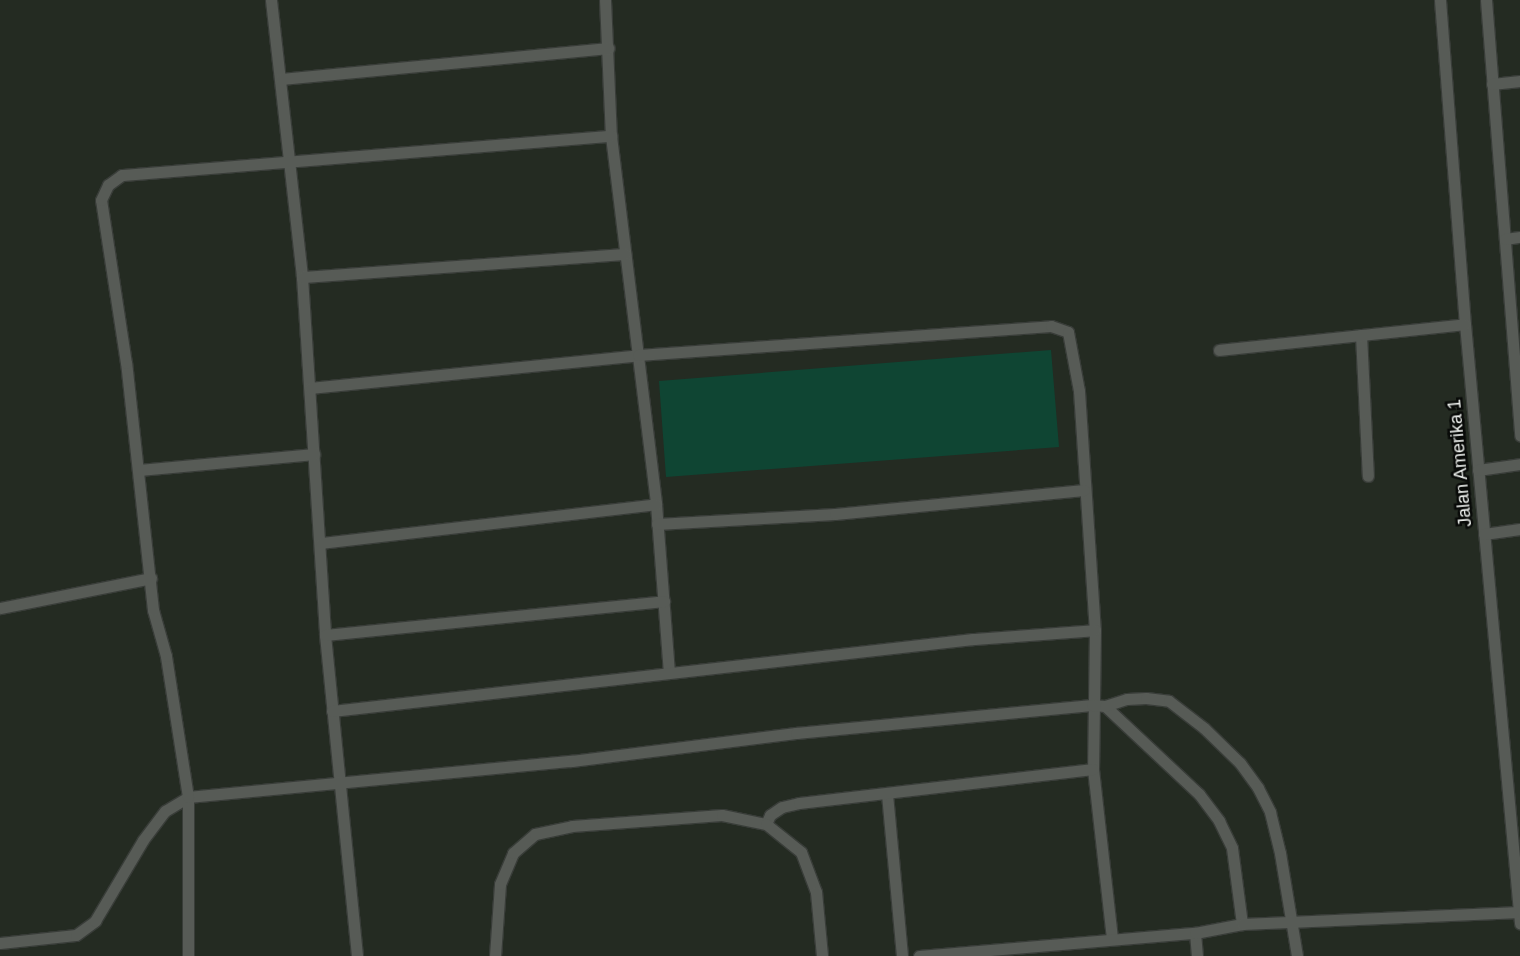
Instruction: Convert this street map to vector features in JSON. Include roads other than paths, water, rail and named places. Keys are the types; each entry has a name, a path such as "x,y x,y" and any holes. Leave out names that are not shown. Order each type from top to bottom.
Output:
{"lane":[{"path":"272,0 302,277 321,543 325,635 338,784 357,956"},
{"path":"605,0 609,48 611,136 656,504 669,672"},
{"name":"Jalan Amerika 1","path":"1440,0 1465,324 1520,915"},
{"path":"1486,0 1520,436"},
{"path":"281,79 609,48"},
{"path":"1492,84 1520,81"},
{"path":"188,956 188,797 166,656 154,610 139,470 101,200 108,185 122,174 611,136"},
{"path":"1504,238 1520,237"},
{"path":"302,277 625,254"},
{"path":"1219,350 1465,324"},
{"path":"310,388 638,356 1051,326 1068,332 1078,391 1095,630 1092,705 1093,769 1112,938"},
{"path":"1361,334 1368,476"},
{"path":"139,470 314,454"},
{"path":"1478,470 1520,464"},
{"path":"657,524 836,514 1084,490"},
{"path":"321,543 656,504"},
{"path":"1484,534 1520,529"},
{"path":"0,608 152,578"},
{"path":"325,635 664,601"},
{"path":"332,711 973,638 1095,630"},
{"path":"0,943 76,934 95,921 143,840 165,811 188,797 338,784 796,733 1092,705 1105,706 1128,699 1169,701 1204,728 1240,763 1270,812 1294,922 1297,956"},
{"path":"1105,706 1199,794 1219,821 1232,848 1242,924"},
{"path":"766,824 770,816 782,807 1093,769"},
{"path":"887,794 902,956"},
{"path":"495,956 500,884 513,853 535,834 572,826 722,815 766,824 801,852 816,892 822,956"},
{"path":"919,956 1112,938 1195,933 1242,924 1520,915"},
{"path":"1195,933 1197,956"}]}
